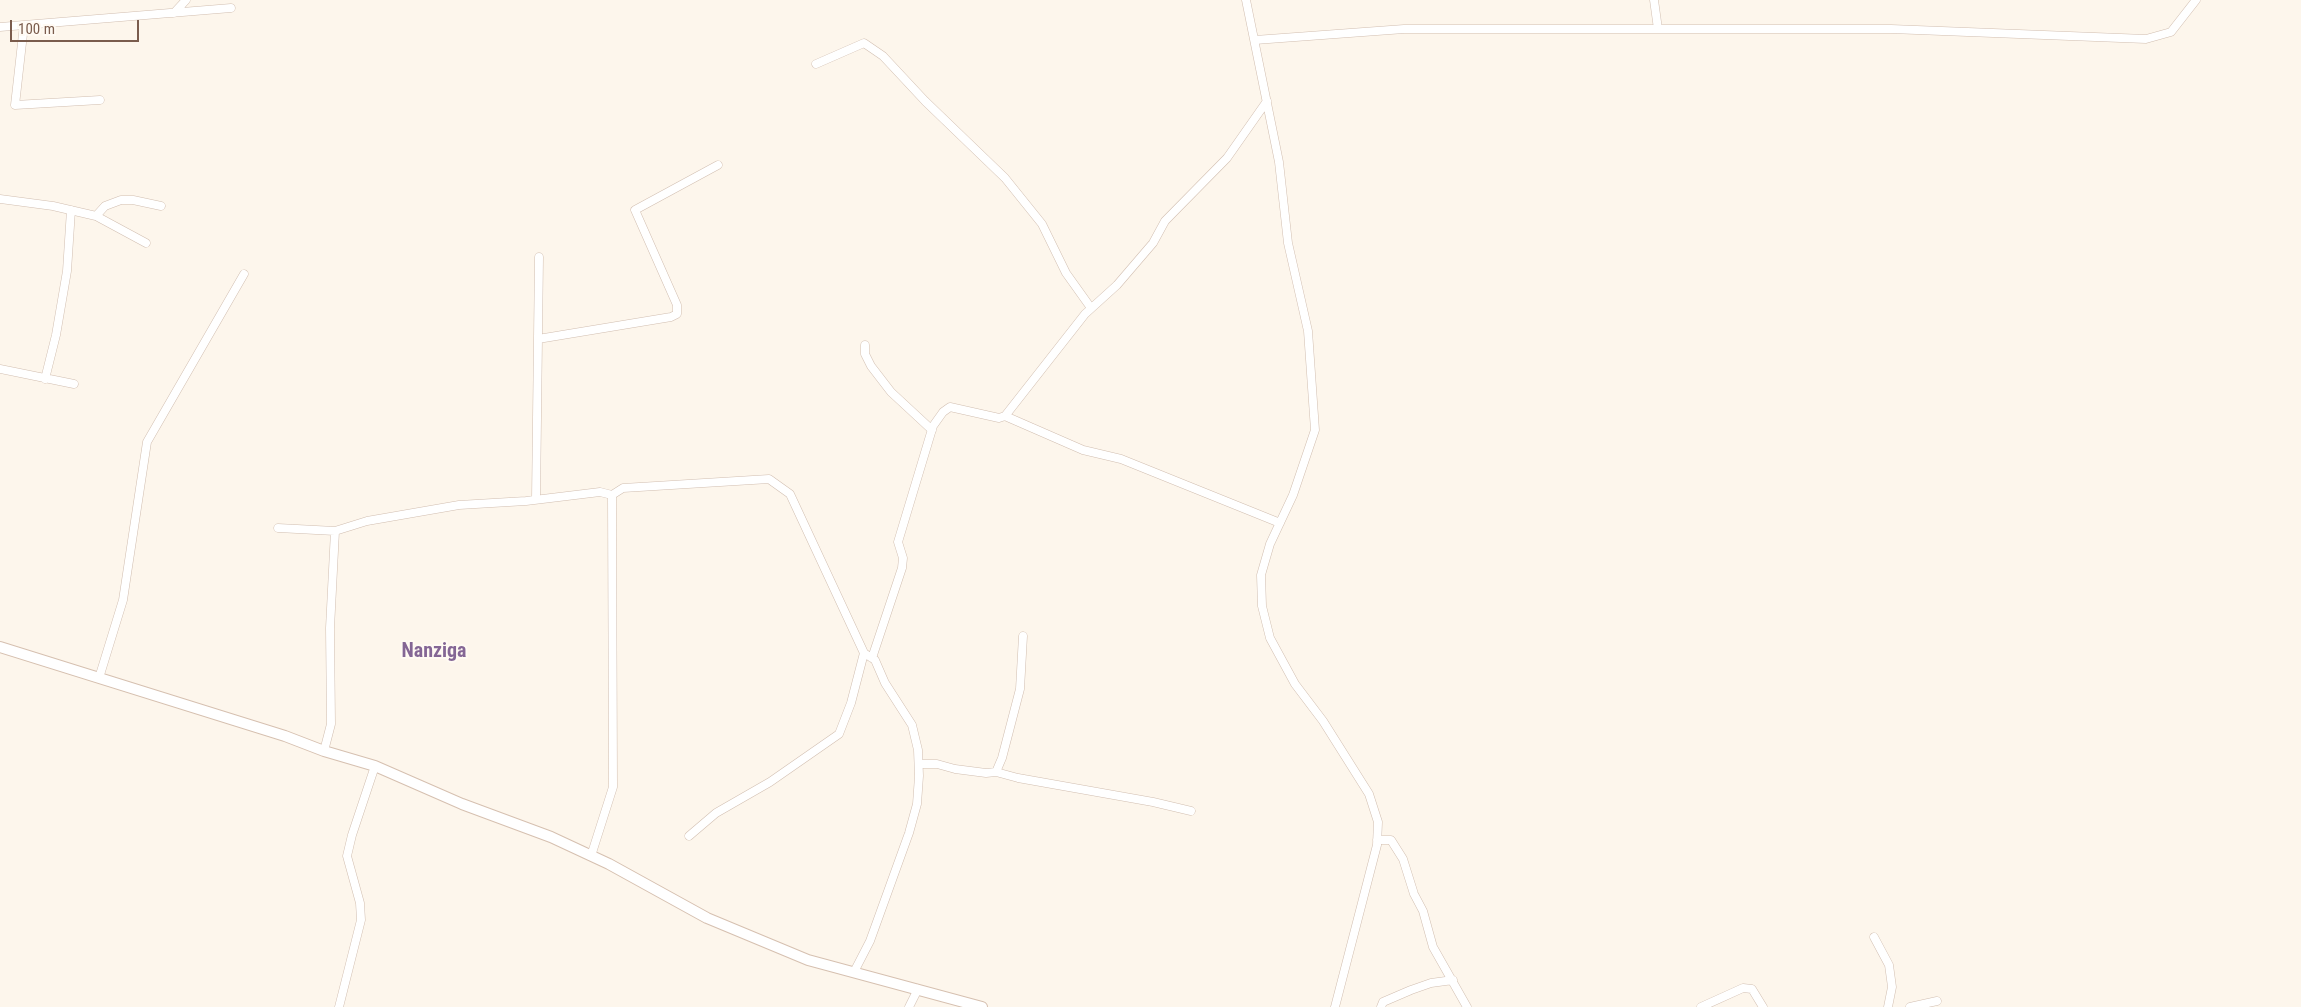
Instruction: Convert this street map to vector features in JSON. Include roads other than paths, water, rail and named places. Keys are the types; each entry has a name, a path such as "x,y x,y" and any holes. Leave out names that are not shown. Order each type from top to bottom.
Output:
{"street":[{"path":"174,13 186,0"},
{"path":"1246,0 1280,162 1288,243 1308,331 1315,430 1293,495 1270,544 1261,575 1262,606 1270,638 1295,684 1323,721 1369,794 1378,822 1377,840 1334,1007"},
{"path":"1654,0 1658,29"},
{"path":"1255,40 1404,29 1894,29 2146,40 2171,32 2196,0"},
{"path":"0,27 231,8"},
{"path":"24,25 15,105 100,100"},
{"path":"816,64 864,43 883,56 925,101 1005,178 1042,224 1066,273 1091,308"},
{"path":"689,836 716,813 770,782 839,734 902,568 903,558 898,542 932,430 943,412 950,407 992,417 1000,418 1005,416 1091,308 1117,285 1153,243 1165,221 1228,158 1267,101"},
{"path":"538,339 672,317 677,314 677,305 636,210 718,165"},
{"path":"0,199 71,210 96,216 146,243"},
{"path":"96,216 105,206 121,200 133,200 161,206"},
{"path":"45,379 56,335 67,271 71,210"},
{"path":"536,500 539,256"},
{"path":"98,678 123,600 147,442 244,274"},
{"path":"865,345 865,354 891,392 932,430"},
{"path":"0,369 74,384"},
{"path":"1005,416 1083,450 1130,462 1280,523"},
{"path":"278,528 335,531 367,521 422,510 536,500 600,492 612,495 623,488 770,479 790,494 868,655 875,660 884,683 912,725 919,764 917,804 909,833 870,941 854,972"},
{"path":"591,856 613,786 612,495"},
{"path":"324,751 331,724 330,628 335,531"},
{"path":"996,772 1002,758 1020,689 1023,636"},
{"path":"0,647 375,766 462,804 551,837 591,856 707,918 808,960 982,1007"},
{"path":"919,764 937,764 955,769 986,773 996,772 1018,778 1153,802 1191,811"},
{"path":"339,1007 361,920 360,903 346,856 375,766"},
{"path":"1377,840 1391,840 1403,859 1414,894 1423,910 1433,947 1467,1007"},
{"path":"1874,937 1889,965 1892,987 1888,1007"},
{"path":"1381,1007 1383,1002 1411,990 1453,980"},
{"path":"1701,1007 1743,988 1752,989 1763,1007"},
{"path":"909,1007 918,990"},
{"path":"1910,1007 1937,1001"}],"district":[{"name":"Nanziga","path":"434,652"}]}
